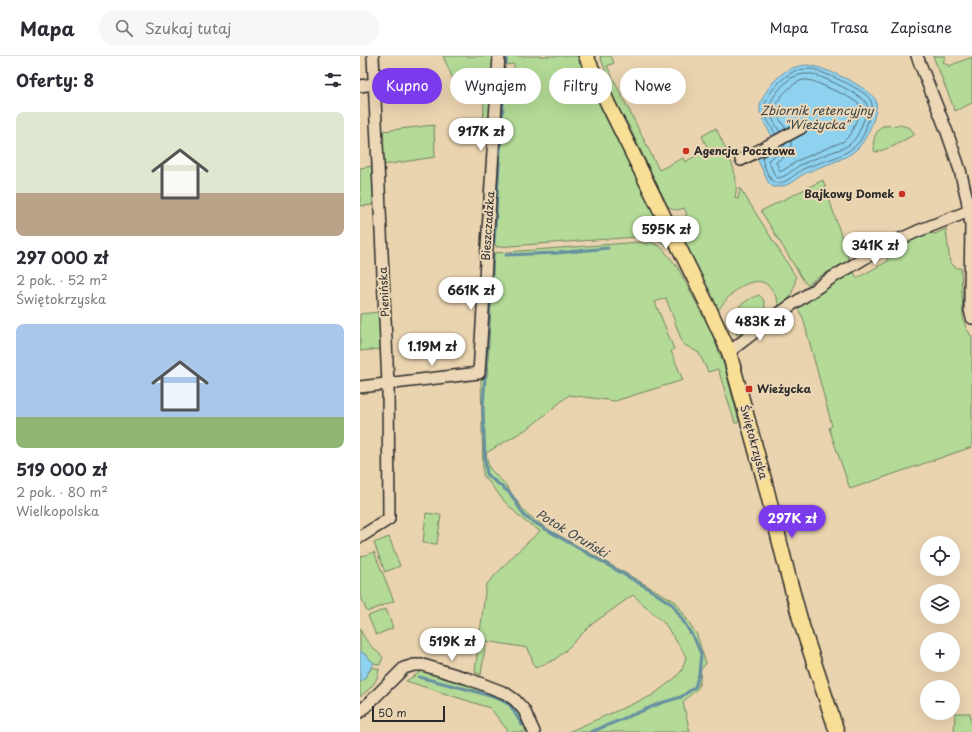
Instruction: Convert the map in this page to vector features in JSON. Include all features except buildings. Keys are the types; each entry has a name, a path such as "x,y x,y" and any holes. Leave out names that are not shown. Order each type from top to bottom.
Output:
{"main road":[{"name":"Świętokrzyska","path":"586,56 729,352 802,626 837,732"}],"street":[{"name":"Pienińska","path":"373,56 373,68"},
{"name":"Bieszczadzka","path":"360,387 479,373 499,56"},
{"path":"917,56 947,132 960,170 971,211 970,310 972,318"},
{"path":"360,86 372,84"},
{"name":"Pienińska","path":"360,536 389,519 388,384 375,104"},
{"path":"742,160 801,128"},
{"path":"729,352 778,314 830,279 885,246 971,211"},
{"path":"360,712 404,668 414,665 423,666 469,679 505,693 515,700 524,710 534,732"}],"green space":[{"path":"443,56 495,56 494,68 450,68 450,72"},
{"path":"502,56 578,56 584,68 549,68 549,104 601,104 670,247 651,236 496,247 495,244 491,244 501,104 541,104 541,68 514,68 514,64 504,65"},
{"path":"600,56 611,56 614,63 607,66 608,68 604,68"},
{"path":"933,56 946,56 943,62 949,66 972,57 972,103 955,111"},
{"path":"612,76 620,92 620,104 626,104 659,170 683,158 685,162 708,149 702,136 716,128 734,169 736,186 735,198 738,199 740,188 796,277 792,294 787,301 779,307 774,293 768,285 760,282 751,282 742,286 733,293 718,311 716,311 679,230 680,221 687,215 684,208 675,210 667,205 627,122 612,99"},
{"path":"484,104 493,104 492,119 483,120"},
{"path":"434,125 435,157 383,165 382,131"},
{"path":"901,125 910,128 915,134 894,146 875,152 873,145 874,138 882,126"},
{"path":"372,166 374,205 360,206 360,168"},
{"path":"823,180 849,260 812,281 809,285 805,283 761,211"},
{"path":"946,229 950,263 957,268 961,268 963,317 966,328 972,337 972,447 850,489 829,428 832,426 803,318 797,307 853,270 857,278 888,261 884,253 918,237 929,233 935,234"},
{"path":"640,242 648,244 648,242 650,242 660,246 678,268 710,329 724,365 739,421 738,423 735,423 718,369 708,372 699,353 683,344 666,298 655,302 674,349 671,351 683,380 615,401 569,395 530,427 486,453 489,467 505,484 525,512 546,528 676,602 697,635 706,664 701,669 698,688 683,702 690,732 568,732 653,695 675,678 682,670 686,657 665,624 633,595 592,624 554,660 535,668 528,648 486,641 481,675 475,672 486,585 516,553 540,531 523,520 505,502 483,475 481,378 487,377 494,253"},
{"path":"759,295 762,297 765,306 763,315 737,335 730,319 733,315 736,317 742,310 739,306 751,298"},
{"path":"379,312 381,349 360,351 360,314"},
{"path":"426,513 441,515 437,544 423,543"},
{"path":"389,537 400,566 385,572 374,543"},
{"path":"374,552 394,601 367,612 360,594 360,557"},
{"path":"386,609 393,628 376,635 368,616"},
{"path":"360,629 367,641 383,657 380,665 374,663 360,650"},
{"path":"372,667 379,669 377,678 373,685 360,697 360,682 364,679"},
{"path":"422,671 480,688 502,698 520,713 530,732 509,732 490,708 406,681"},
{"path":"960,713 970,713 972,732 954,732 955,720 960,720"}],"water":[{"name":"Zbiornik retencyjny \"Wieżycka\"","path":"807,65 834,73 865,90 872,95 876,101 876,112 865,139 853,152 840,160 812,170 784,186 773,187 768,182 756,156 774,139 762,118 760,106 764,94 772,83 782,74 799,66"},
{"path":"360,650 374,663 364,679 360,682"}],"waterway":[{"name":"Potok Oruński","path":"506,63 507,56"},
{"name":"Potok Oruński","path":"494,243 503,104"},
{"path":"506,255 557,253 608,248"},
{"name":"Potok Oruński","path":"493,255 483,408 487,475 510,493 525,517 649,589 673,605 695,640 701,654 699,674 695,687 681,697 661,703 591,732"},
{"path":"419,677 499,699 510,705 522,725"}],"place":[{"name":"Agencja Pocztowa","path":"686,151"},
{"name":"Bajkowy Domek","path":"902,194"},
{"name":"Wieżycka","path":"749,389"}]}
